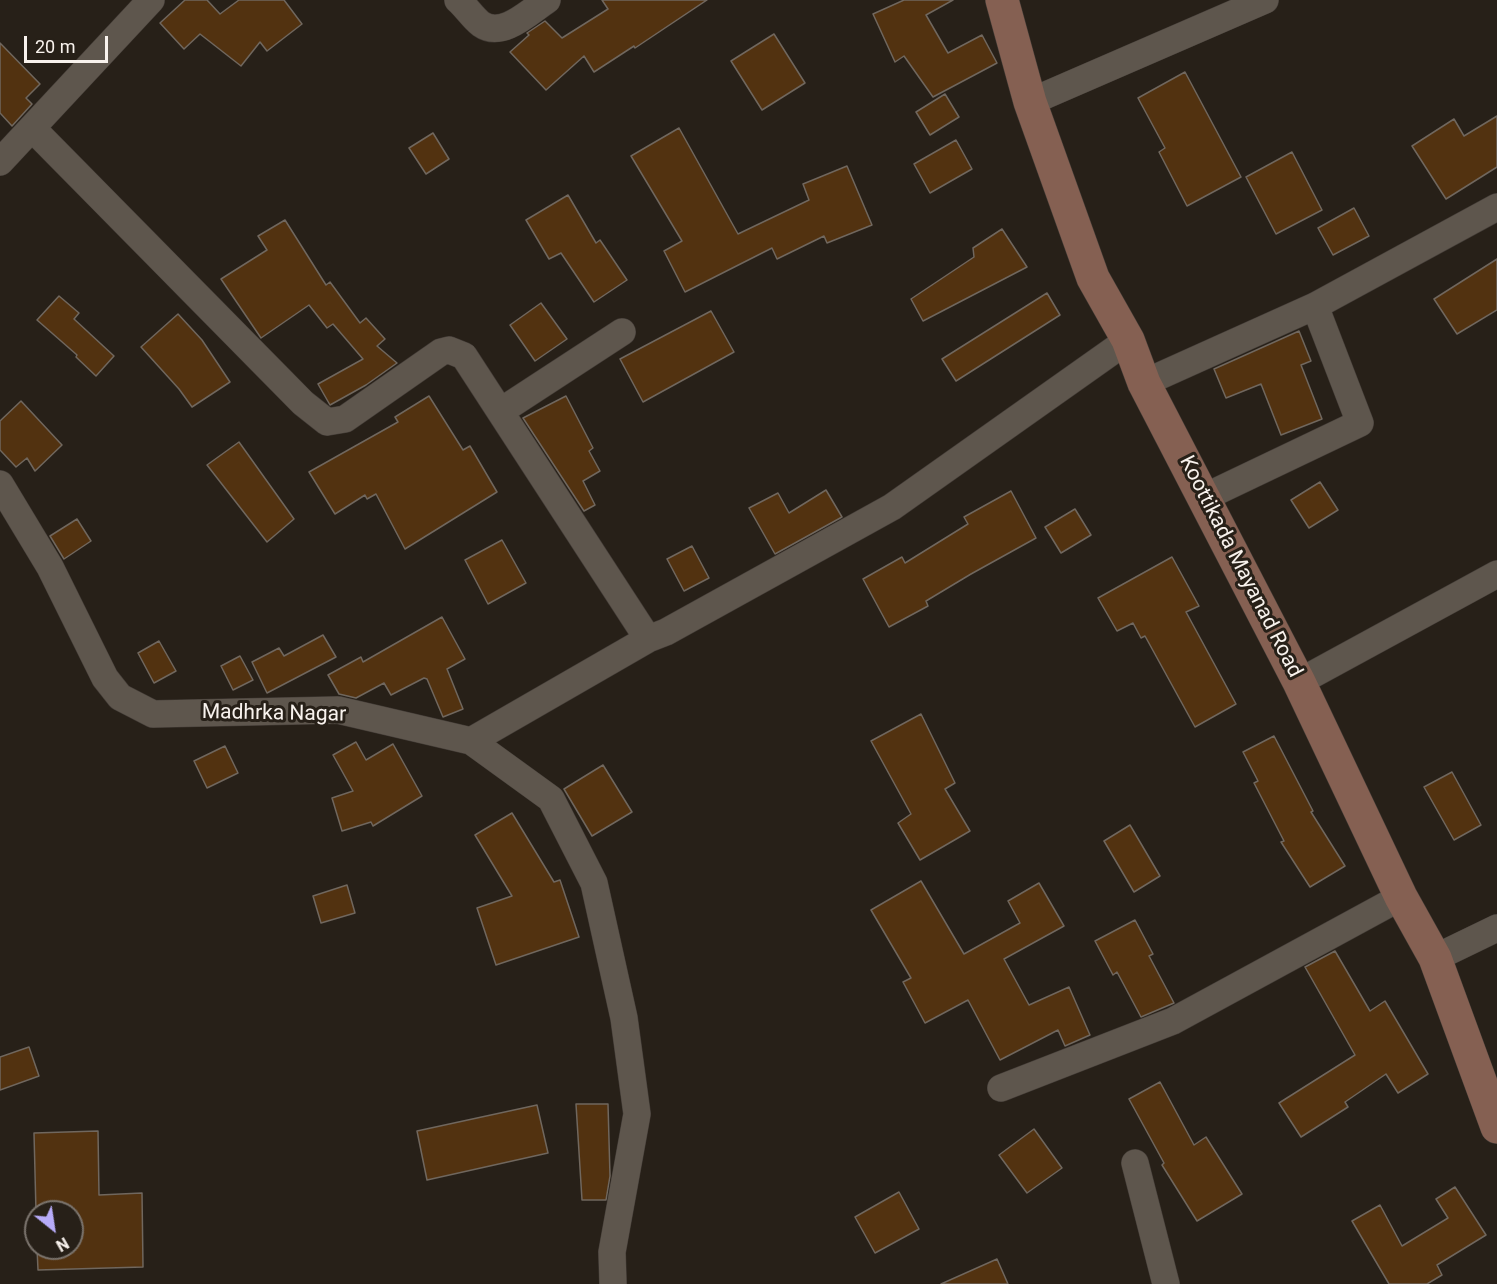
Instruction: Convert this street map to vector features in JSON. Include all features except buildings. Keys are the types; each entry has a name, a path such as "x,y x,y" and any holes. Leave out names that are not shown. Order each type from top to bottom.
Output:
{"main road":[{"name":"Koottikada Mayanad Road","path":"1002,0 1030,102 1093,278 1128,340 1144,383 1299,682 1401,897 1435,958 1497,1127"}],"street":[{"path":"0,162 151,0"},
{"path":"458,0 479,22 491,29 501,30 547,0"},
{"path":"1030,102 1266,0"},
{"path":"33,129 257,358 303,403 327,422 345,419 441,352 449,350 464,356 648,639"},
{"path":"1144,383 1316,306 1497,207"},
{"path":"1205,497 1359,423 1316,306"},
{"path":"501,411 622,332"},
{"path":"613,1284 612,1252 637,1114 624,1018 594,883 552,799 471,741 648,639 666,632 892,507 1128,340"},
{"name":"Madhrka Nagar","path":"0,484 50,567 105,678 120,697 153,714 338,710 471,741"},
{"path":"1299,682 1497,574"},
{"path":"1001,1088 1173,1021 1401,897"},
{"path":"1435,958 1497,928"},
{"path":"1135,1163 1166,1284"}]}
